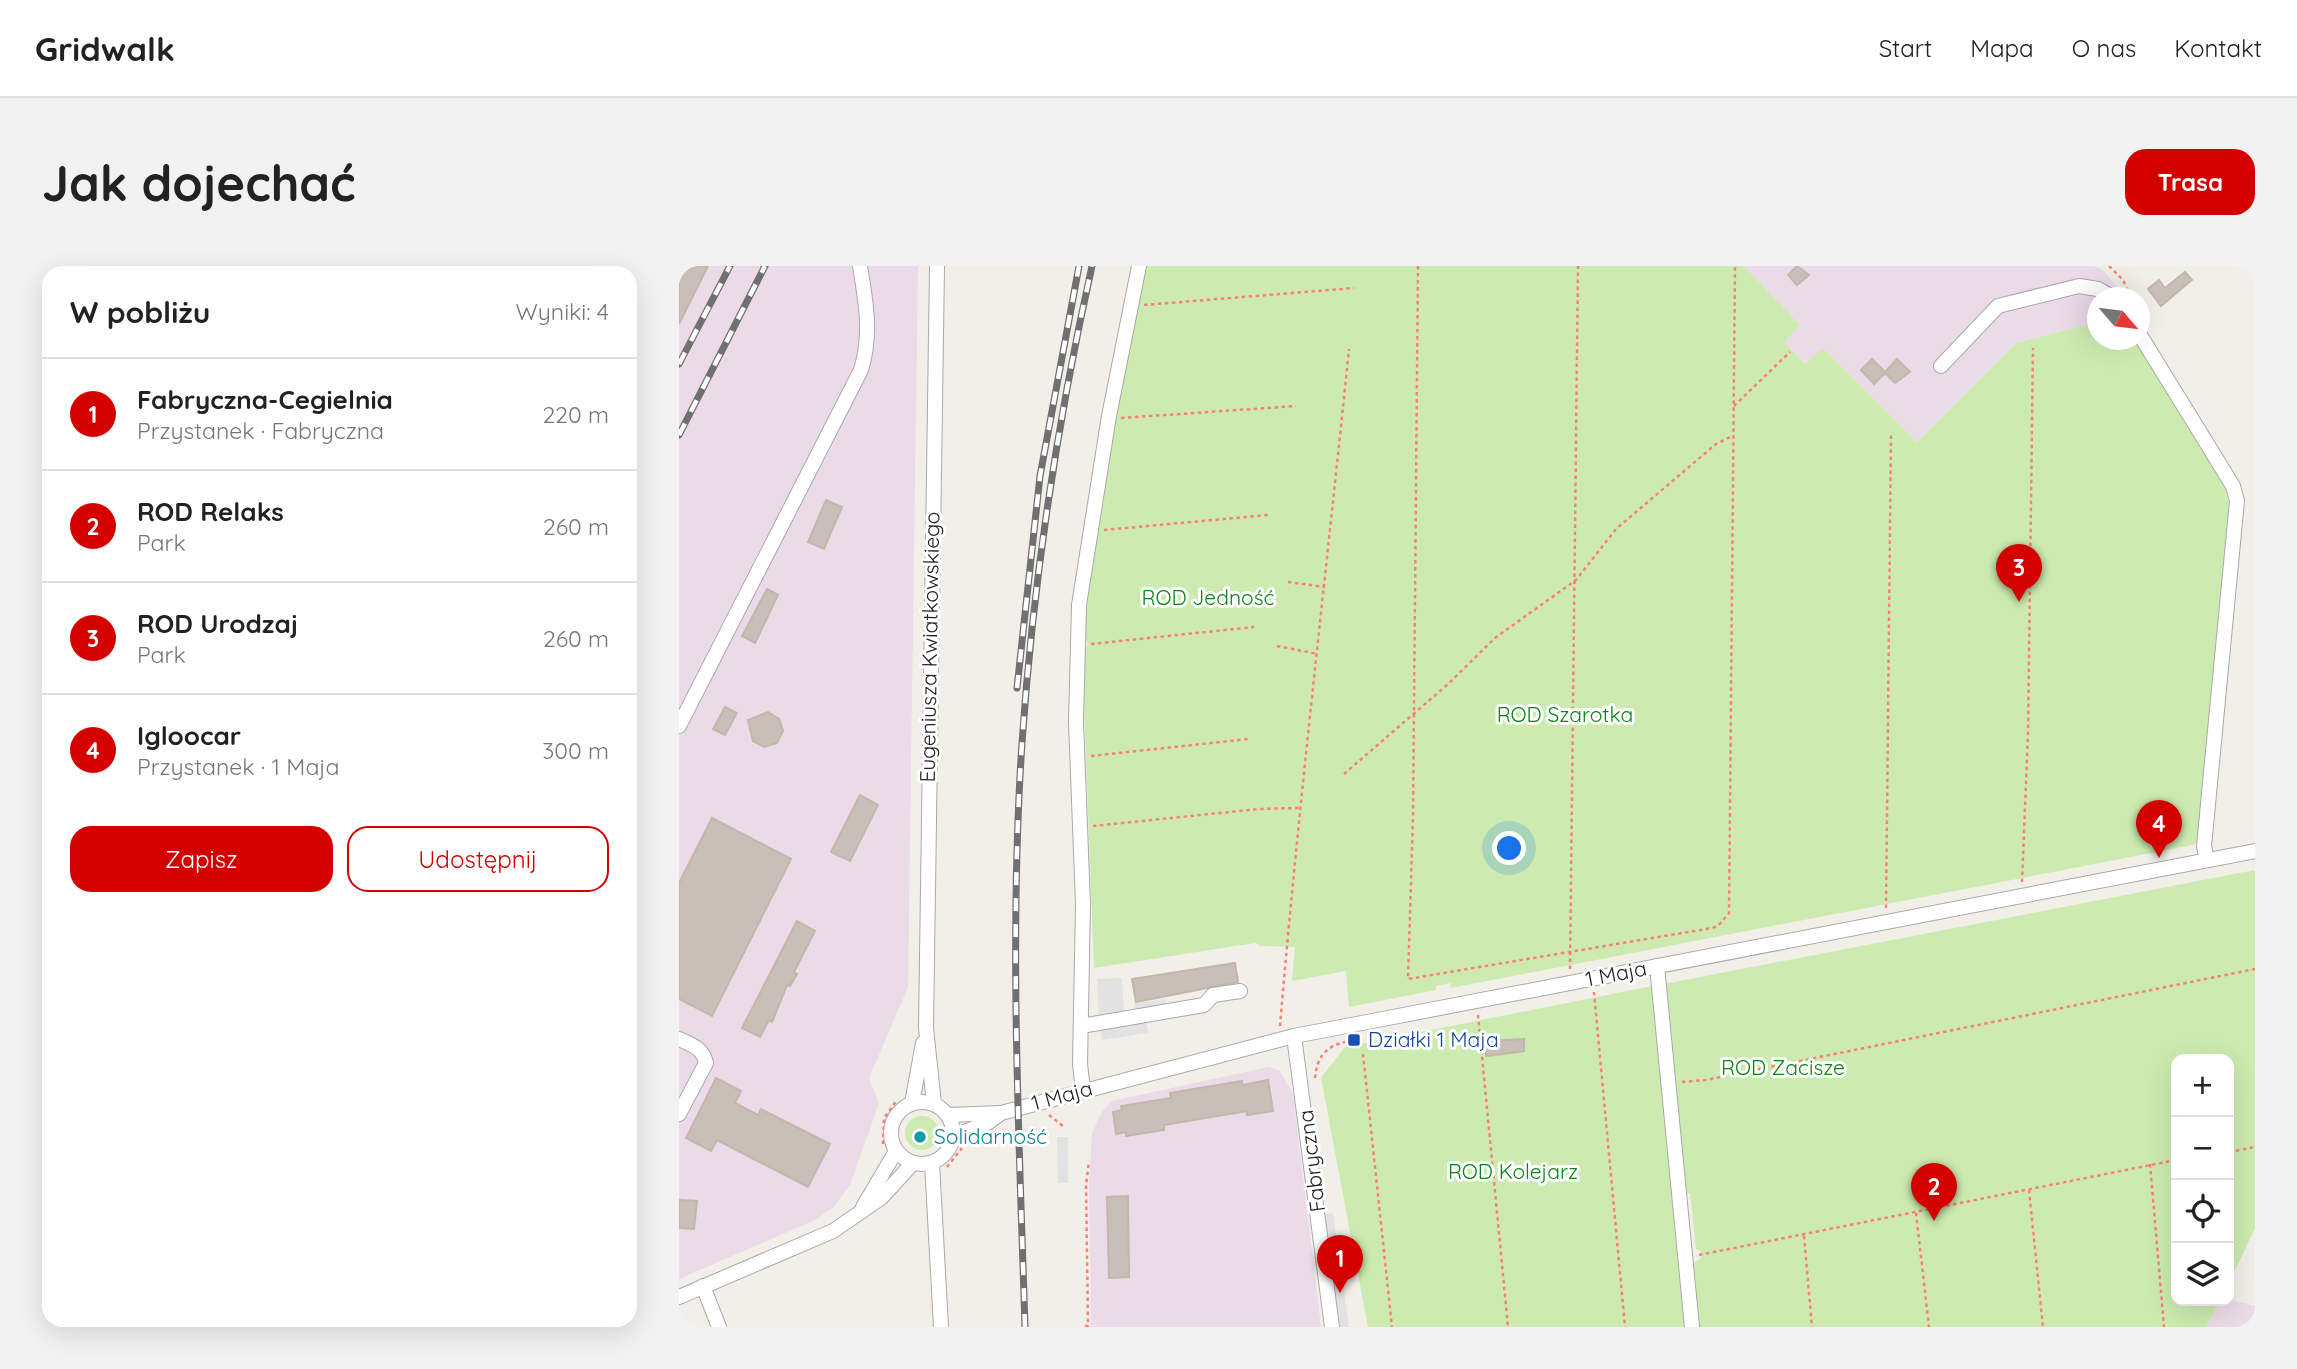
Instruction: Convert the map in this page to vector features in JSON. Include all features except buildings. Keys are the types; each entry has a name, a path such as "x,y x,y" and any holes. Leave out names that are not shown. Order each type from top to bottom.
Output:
{"street":[{"path":"679,726 861,370 869,346 869,324 860,266"},
{"name":"Eugeniusza Kwiatkowskiego","path":"934,1104 926,1028 937,266"},
{"path":"1083,1090 1077,644 1090,531 1109,416 1139,266"},
{"path":"1941,366 1997,306 2079,286 2087,287"},
{"path":"2149,350 2233,486 2237,501 2204,846 2207,860"},
{"name":"1 Maja","path":"948,1115 1000,1113 1294,1036 2255,851"},
{"name":"1 Maja","path":"2235,855 2255,857"},
{"path":"1657,967 1692,1327"},
{"path":"1081,1026 1204,1005 1213,995 1240,991"},
{"name":"Eugeniusza Kwiatkowskiego","path":"907,1099 926,1028"},
{"name":"Fabryczna","path":"1294,1036 1332,1327"},
{"path":"679,1039 704,1054 706,1063 679,1114"},
{"path":"862,1209 890,1150 892,1123 904,1108 907,1099 934,1104 948,1115 959,1141 947,1151 937,1167 941,1327"},
{"name":"1 Maja","path":"959,1141 1000,1113"},
{"path":"890,1150 913,1163 937,1167"},
{"path":"679,1297 833,1231 881,1198 913,1163"},
{"path":"703,1286 719,1327"}],"path":[{"path":"1418,266 1414,712 1408,979 1712,928 1719,926 1729,913 1735,266"},
{"path":"1572,983 1578,266"},
{"path":"2109,266 2126,287"},
{"path":"1131,303 1139,305 1354,288"},
{"path":"2022,895 2033,348"},
{"path":"1279,1040 1299,808 1318,654 1349,349"},
{"path":"1733,407 1790,352"},
{"path":"1109,416 1138,419 1296,406"},
{"path":"1887,922 1891,433"},
{"path":"1344,774 1495,638 1576,580 1616,529 1716,444 1732,436"},
{"path":"1090,531 1268,515"},
{"path":"1288,582 1325,587"},
{"path":"1077,644 1254,627"},
{"path":"1276,646 1318,654"},
{"path":"1077,757 1248,739"},
{"path":"1080,827 1259,809 1299,808"},
{"path":"1668,1084 1706,1080 2255,969"},
{"path":"1593,979 1625,1327"},
{"path":"1477,1001 1508,1327"},
{"path":"1363,1054 1392,1327"},
{"path":"890,1150 881,1130 884,1118 907,1099"},
{"path":"1044,1115 1053,1117 1064,1127"},
{"path":"937,1167 959,1141"},
{"path":"2234,1151 2255,1147"},
{"path":"1085,1326 1088,1326 1086,1185 1089,1161"},
{"path":"1685,1257 1804,1236 2171,1161"},
{"path":"2150,1164 2164,1327"},
{"path":"2029,1190 2043,1327"},
{"path":"1916,1213 1929,1327"},
{"path":"1804,1236 1812,1327"}],"shaded area":[{"path":"679,266 918,266 908,987 869,1078 879,1103 850,1185 834,1207 815,1220 679,1279"},
{"path":"1744,266 2094,266 2102,269 2118,287 2087,287 2086,325 2016,343 1917,442 1823,348 1806,365 1783,342 1800,325"},
{"path":"1122,978 1124,1015 1099,1019 1097,979"},
{"path":"1165,999 1166,1008 1136,1013 1134,1004"},
{"path":"1146,1020 1148,1033 1102,1040 1100,1028"},
{"path":"1268,1067 1279,1070 1293,1093 1321,1327 1091,1327 1089,1185 1092,1133 1102,1112 1112,1101"},
{"path":"1057,1137 1068,1137 1068,1183 1058,1183"},
{"path":"1333,1213 1349,1327 1340,1327 1324,1214"},
{"path":"2234,1300 2255,1306 2255,1327 2206,1327 2217,1306 2234,1306"}],"green space":[{"path":"1146,266 1744,266 1800,325 1784,342 1805,364 1823,348 1917,442 2016,343 2087,324 2087,350 2141,350 2221,475 2231,510 2203,838 2193,845 1451,988 1450,983 1436,986 1436,990 1349,1007 1346,971 1292,981 1295,947 1261,946 1255,943 1094,968 1084,703 1085,650 1088,644 1084,637 1094,538 1098,534 1113,424 1117,421 1116,411"},
{"name":"ROD Zacisze","path":"2255,870 2255,1228 2234,1272 2234,1054 2171,1054 2171,1306 2217,1306 2206,1327 1696,1327 1692,1264 1701,1258 1700,1250 1696,1250 1690,1193 1682,1194 1673,1098 1676,1078 1669,1069 1664,984"},
{"name":"ROD Kolejarz","path":"1652,986 1685,1327 1368,1327 1321,1078 1345,1047"},
{"path":"922,1116 934,1121 939,1133 934,1145 922,1150 910,1145 905,1133 910,1121"}],"railway":[{"path":"679,364 730,266"},
{"path":"679,435 765,266"},
{"path":"1017,688 1040,476 1079,266"},
{"path":"1025,1327 1016,962 1022,743 1048,503 1092,266"}],"place":[{"name":"ROD Urodzaj","path":"2019,602"},
{"name":"Igloocar","path":"2159,858"},
{"name":"Działki 1 Maja","path":"1354,1040"},
{"name":"Solidarność","path":"920,1137"},
{"name":"ROD Relaks","path":"1934,1221"},
{"name":"Fabryczna-Cegielnia","path":"1340,1293"}],"park label":[{"name":"ROD Jedność","path":"1208,598"},
{"name":"ROD Szarotka","path":"1565,715"}]}
